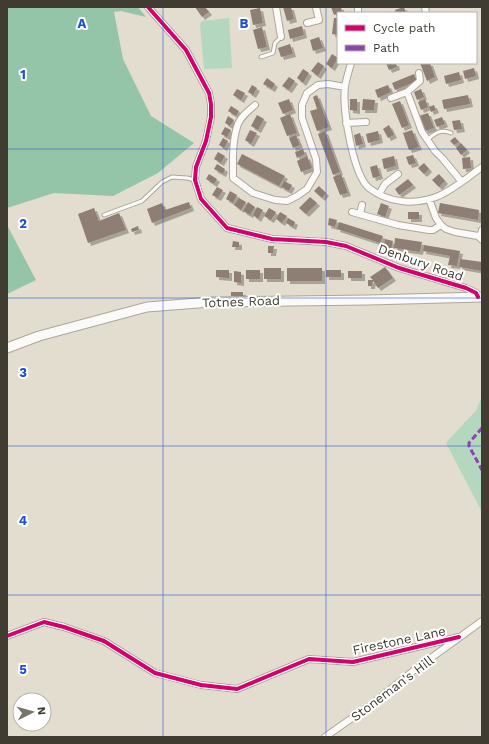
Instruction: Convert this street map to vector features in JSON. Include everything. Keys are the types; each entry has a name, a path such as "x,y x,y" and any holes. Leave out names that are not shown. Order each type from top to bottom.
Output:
{"main road":[{"name":"Totnes Road","path":"7,348 38,336 147,307 211,302 480,297"}],"street":[{"name":"Denbury Road","path":"148,7 186,50 209,93 211,117 206,140 196,167 195,180 201,199 227,228 272,238 326,242 346,246 399,268 466,288 476,293 480,297"},
{"path":"276,7 281,37"},
{"path":"307,23 319,20 316,7"},
{"path":"351,64 345,87 346,123 349,139 360,175 368,188 392,199 403,202 412,202 428,199 449,190 482,167"},
{"path":"391,98 407,92 420,81 419,73"},
{"path":"255,105 247,112 237,126 233,156 233,178 253,193 275,200 287,201 307,189 317,172 316,159 302,118 302,105 308,93 318,85 328,84 345,87"},
{"path":"407,92 422,132 461,181"},
{"path":"346,123 366,122"},
{"path":"379,194 385,184 398,174"},
{"path":"428,199 436,218 446,229 480,238 482,230"},
{"path":"360,214 362,205"},
{"path":"352,212 398,225 429,230 433,230 441,225"},
{"name":"Stoneman's Hill","path":"324,737 372,704 413,671 482,621"},
{"name":"Firestone Lane","path":"7,636 44,622 64,626 104,641 155,673 201,685 237,689 309,658 352,662 459,637"}],"lane":[{"path":"261,57 273,53 275,43 281,37"},
{"path":"427,140 440,131 447,131 451,133"},
{"path":"104,216 142,201 162,182 172,177 195,180"}],"green space":[{"path":"7,7 138,7 146,17 121,11 114,12 123,59 151,116 194,143 158,173 113,196 54,193 7,208"},
{"path":"229,18 232,68 204,69 200,25 202,21"},
{"path":"7,225 36,280 7,294"},
{"path":"482,396 482,512 446,443 476,411"}],"building":[{"path":"195,7 205,7 209,12 202,17"},
{"path":"283,7 291,7 294,19 287,21"},
{"path":"331,7 341,7 342,12 337,12 337,14 334,15"},
{"path":"404,7 406,12 396,12 395,10"},
{"path":"260,8 263,23 253,25 250,10"},
{"path":"334,18 337,18 337,35 332,34"},
{"path":"302,26 304,35 290,39 288,30"},
{"path":"262,27 267,47 258,49 253,30"},
{"path":"319,37 323,48 313,51 310,40"},
{"path":"290,44 293,54 281,57 278,48"},
{"path":"332,54 337,57 332,68 326,64"},
{"path":"318,62 324,66 318,76 311,71"},
{"path":"386,64 396,64 397,67 389,70"},
{"path":"420,64 430,64 435,77 427,81"},
{"path":"474,68 476,76 465,79 463,71"},
{"path":"303,69 309,73 303,83 297,78"},
{"path":"459,72 461,80 446,84 444,76"},
{"path":"414,74 417,81 395,90 392,83"},
{"path":"289,77 295,81 289,90 282,86"},
{"path":"267,78 275,84 272,89 263,84"},
{"path":"252,85 257,88 253,95 248,92"},
{"path":"388,85 391,92 378,98 375,90"},
{"path":"237,89 245,93 241,100 233,95"},
{"path":"421,89 424,97 417,100 414,92"},
{"path":"317,95 329,127 317,131 310,111 317,109 313,97"},
{"path":"468,95 470,104 444,109 442,100"},
{"path":"289,99 293,110 283,114 278,103"},
{"path":"350,99 357,99 357,111 350,110"},
{"path":"363,99 375,100 374,110 362,110"},
{"path":"425,99 428,107 421,110 418,102"},
{"path":"400,101 409,125 402,128 392,104"},
{"path":"434,105 436,110 431,112 429,107"},
{"path":"231,106 239,111 236,116 228,111"},
{"path":"428,113 434,128 425,131 419,116"},
{"path":"290,114 297,133 287,136 280,118"},
{"path":"257,115 264,119 258,130 251,126"},
{"path":"228,116 234,120 230,126 225,123"},
{"path":"442,117 445,124 437,127 434,120"},
{"path":"460,120 462,129 454,130 452,121"},
{"path":"389,125 394,135 388,138 383,129"},
{"path":"225,127 231,130 227,137 221,134"},
{"path":"250,130 257,133 251,144 245,140"},
{"path":"412,130 419,147 409,150 403,133"},
{"path":"325,131 340,172 333,175 318,134"},
{"path":"378,131 380,140 368,143 366,134"},
{"path":"360,133 363,144 356,146 354,135"},
{"path":"296,135 300,145 293,148 289,138"},
{"path":"455,137 459,142 454,145 450,141"},
{"path":"223,138 228,141 224,148 219,145"},
{"path":"461,143 467,150 461,155 456,148"},
{"path":"303,149 305,154 297,158 295,152"},
{"path":"218,152 225,156 221,163 214,159"},
{"path":"242,154 285,176 279,186 237,164"},
{"path":"413,155 416,163 409,165 406,157"},
{"path":"307,156 312,168 301,172 297,161"},
{"path":"394,156 396,166 384,169 382,159"},
{"path":"470,157 471,168 463,169 462,158"},
{"path":"424,163 429,169 424,174 418,168"},
{"path":"217,164 225,169 223,174 214,169"},
{"path":"377,165 380,176 373,178 370,167"},
{"path":"209,174 217,179 214,184 206,179"},
{"path":"341,174 348,193 340,195 333,177"},
{"path":"439,174 445,181 439,187 432,180"},
{"path":"408,179 413,185 399,195 395,189"},
{"path":"284,181 292,185 289,191 281,187"},
{"path":"319,186 326,193 322,198 314,191"},
{"path":"217,187 223,190 218,198 212,195"},
{"path":"230,191 237,195 233,203 226,199"},
{"path":"310,197 317,203 306,214 299,208"},
{"path":"239,198 246,202 241,210 234,205"},
{"path":"189,202 191,208 152,223 147,209 162,203 165,210"},
{"path":"248,202 255,207 250,215 243,211"},
{"path":"381,203 389,206 385,217 377,214"},
{"path":"440,203 479,210 478,220 438,213"},
{"path":"257,207 263,210 258,219 253,215"},
{"path":"94,208 99,221 119,213 126,230 88,243 78,214"},
{"path":"269,208 276,212 271,220 264,216"},
{"path":"280,212 287,216 282,223 276,219"},
{"path":"408,212 419,212 419,219 408,219"},
{"path":"288,218 295,222 293,227 286,223"},
{"path":"329,218 337,220 335,227 328,225"},
{"path":"339,222 383,236 380,243 337,229"},
{"path":"138,226 139,230 132,232 131,229"},
{"path":"395,238 422,242 420,252 394,248"},
{"path":"385,239 393,241 391,250 383,249"},
{"path":"233,241 239,242 239,247 232,247"},
{"path":"424,245 460,251 457,266 448,265 450,256 423,251"},
{"path":"268,246 274,246 273,253 268,253"},
{"path":"460,259 482,262 482,271 459,267"},
{"path":"385,267 393,278 378,288 373,281 372,286 368,286 368,280 373,280 370,277"},
{"path":"264,268 281,268 281,279 264,279"},
{"path":"287,268 322,268 322,281 287,281"},
{"path":"216,270 229,270 229,278 216,277"},
{"path":"246,270 260,270 260,279 246,279"},
{"path":"326,270 341,270 341,277 326,277"},
{"path":"234,271 241,272 241,283 234,282"},
{"path":"348,271 362,271 362,278 348,278"},
{"path":"231,292 243,292 243,296 231,296"}],"marked path":[{"path":"482,428 469,443 469,446 482,470"}],"cycle path":[{"path":"148,7 186,50 209,93 211,117 206,141 196,167 195,180 201,199 227,228 272,239 326,242 346,246 399,268 466,288 476,293 478,297"},
{"path":"7,636 44,622 64,627 104,641 155,673 201,685 237,689 309,659 353,662 459,637"}]}
